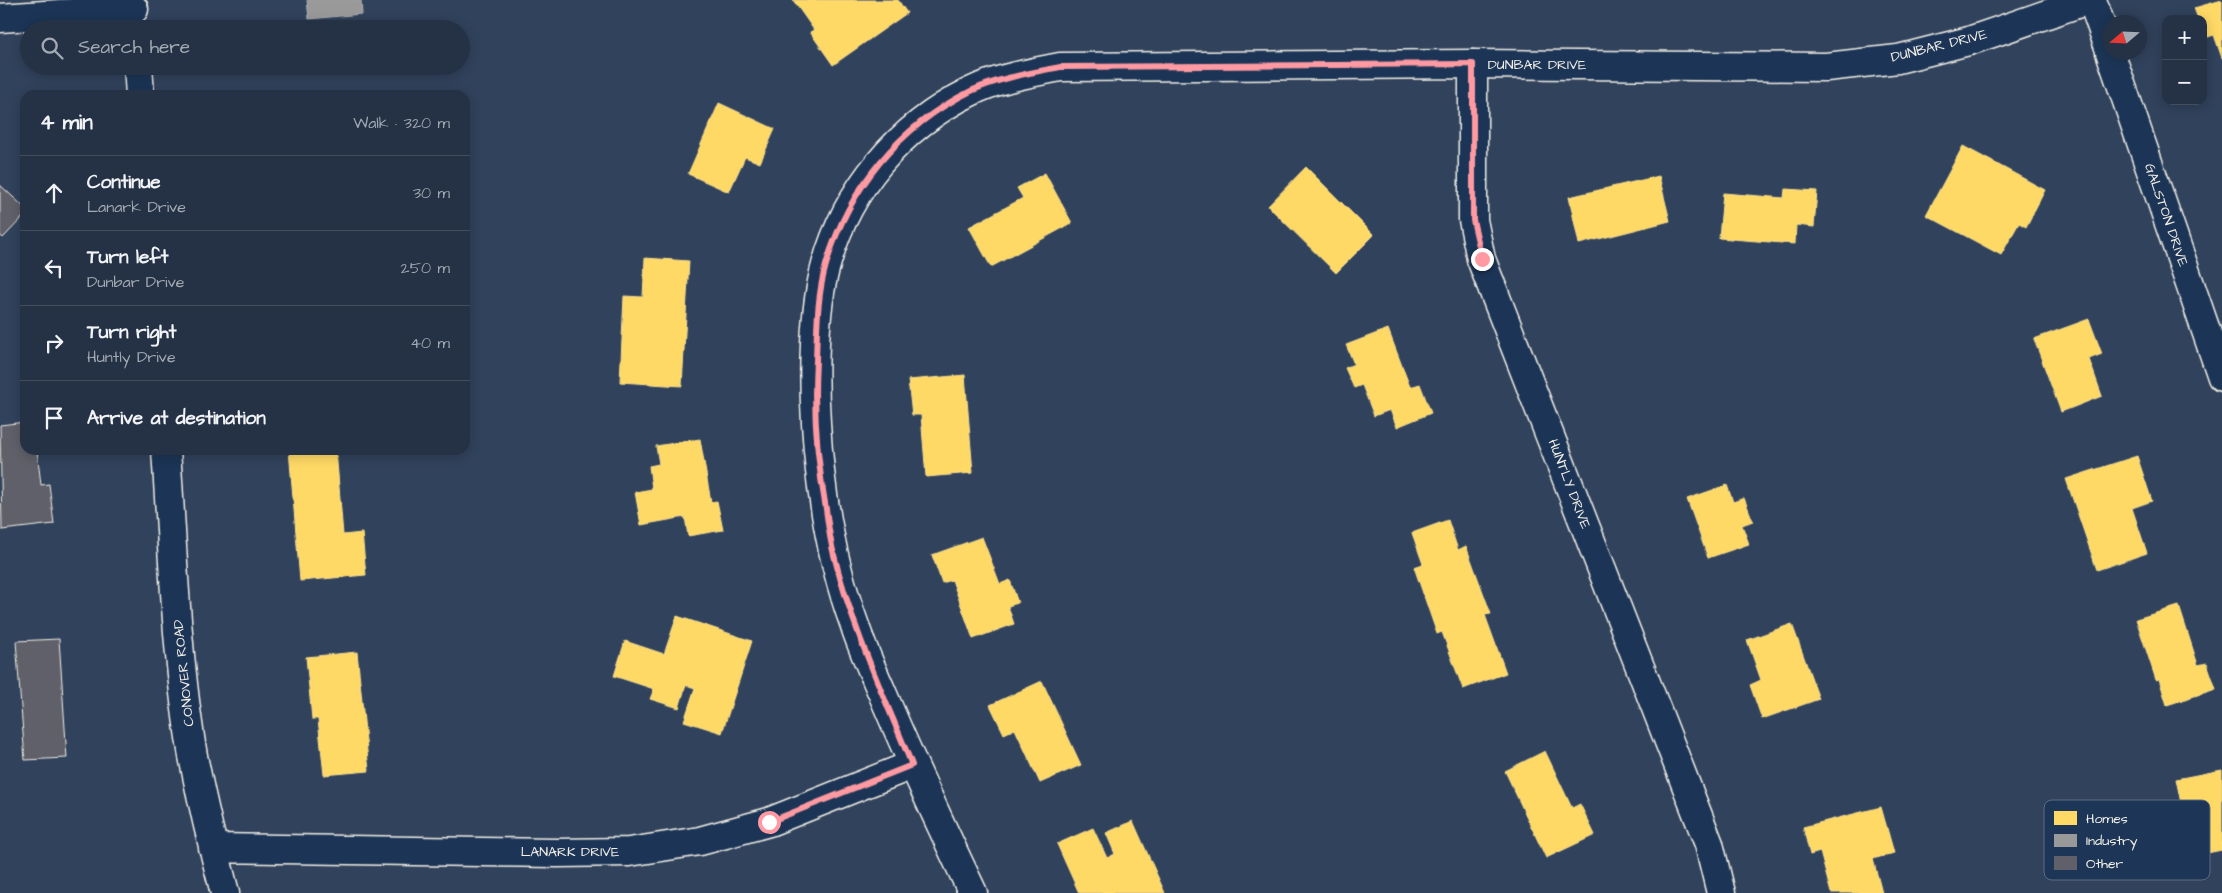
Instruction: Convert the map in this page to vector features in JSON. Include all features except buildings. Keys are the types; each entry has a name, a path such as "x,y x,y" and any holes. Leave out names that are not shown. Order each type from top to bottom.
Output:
{"street":[{"name":"DUNBAR DRIVE","path":"973,893 912,765 854,626 833,553 818,466 814,390 818,314 826,267 841,223 866,179 896,144 932,114 972,91 1015,76 1060,67 1473,64 1826,67 1898,59 1960,43 2088,0"},
{"name":"GALSTON DRIVE","path":"2092,0 2102,28"},
{"path":"0,18 134,13"},
{"name":"GALSTON DRIVE","path":"2113,60 2222,377"},
{"name":"HUNTLY DRIVE","path":"1473,64 1473,220 1482,259 1709,844 1721,893"},
{"path":"139,75 140,90"},
{"name":"CONOVER ROAD","path":"166,455 181,652 193,755 213,848 226,893"},
{"name":"LANARK DRIVE","path":"213,848 557,853 629,852 700,841 769,822 912,765"}],"route":[{"path":"769,822 912,765 854,626 833,553 818,466 814,390 818,314 826,267 841,223 866,179 896,144 932,114 972,91 1015,76 1060,67 1473,64 1473,220 1482,259"}]}
